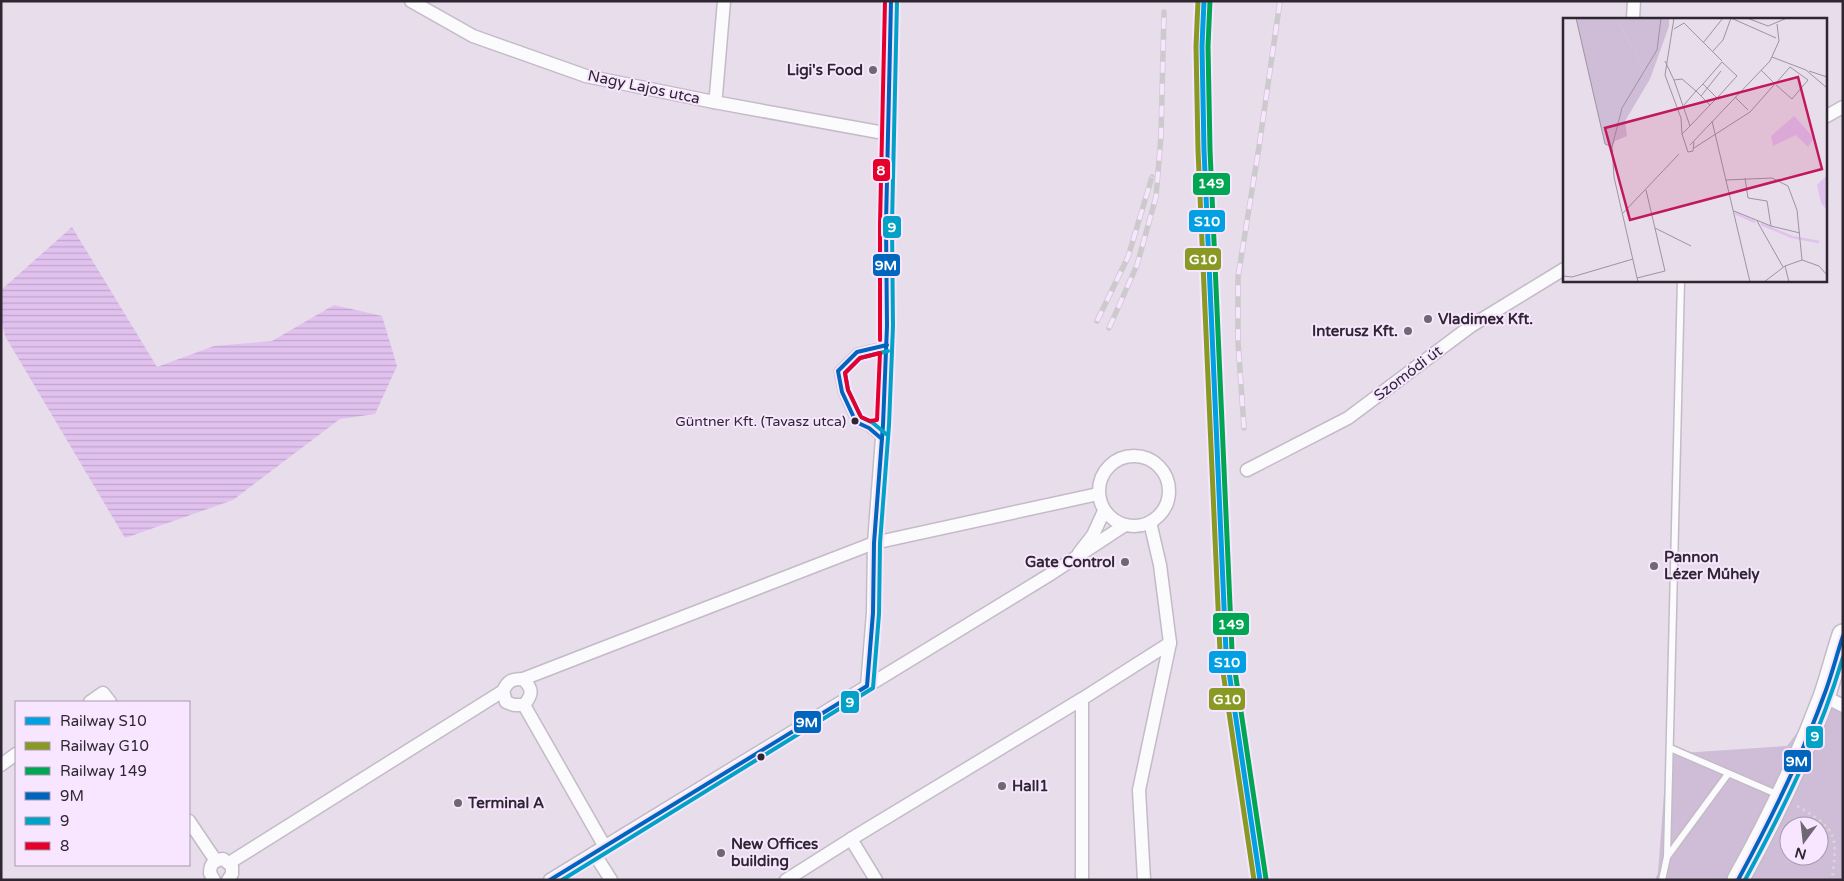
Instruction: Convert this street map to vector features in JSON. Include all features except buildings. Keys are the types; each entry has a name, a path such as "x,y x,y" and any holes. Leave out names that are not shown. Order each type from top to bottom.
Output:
{"main road":[{"path":"1738,880 1833,701 1843,636"}],"street":[{"name":"Nagy Lajos utca","path":"411,1 473,36 586,76 884,133 888,129"},
{"path":"714,102 724,1"},
{"path":"867,686 873,613 874,543 887,345 888,129 891,1"},
{"path":"1633,18 1634,1"},
{"path":"1826,116 1843,107"},
{"name":"Szomódi út","path":"1247,470 1348,418 1471,326 1563,270"},
{"path":"1138,455 1149,458 1159,465 1166,474 1169,490 1166,507 1159,516 1150,522 1138,526 1125,525 1113,520 1104,511 1098,494 1101,476 1110,464 1123,456 1138,455"},
{"path":"524,705 514,705 506,702 503,692 506,684 512,679 523,679 874,543 1098,494"},
{"path":"1075,558 1093,535 1104,511"},
{"path":"1144,880 1139,790 1170,643 1160,565 1150,522"},
{"path":"550,880 1075,558 1125,525"},
{"path":"786,880 1170,643"},
{"path":"523,679 530,685 531,692 524,705"},
{"path":"229,863 503,692"},
{"path":"91,701 103,693 109,701"},
{"path":"1082,699 1082,880"},
{"path":"524,705 599,850 611,880"},
{"path":"1,764 15,755"},
{"path":"190,822 216,861"},
{"path":"852,839 876,880"},
{"path":"210,879 211,866 216,861 223,859 229,863 232,870 228,880"}],"lane":[{"path":"1662,880 1667,857 1682,281"},
{"path":"882,439 869,428 856,422 842,392 838,371 857,352 887,345"},
{"path":"869,428 883,425"},
{"path":"1670,748 1782,797"},
{"path":"1667,857 1728,774"}],"path":[{"path":"1782,797 1817,818 1832,833 1835,853 1832,880"}],"shaded area":[{"path":"72,227 157,367 214,346 272,341 334,305 382,316 397,366 375,414 340,419 233,500 125,538 5,336 1,317 1,290"},
{"path":"1824,696 1843,706 1843,880 1655,880 1658,873 1667,754 1787,746"}],"railway":[{"path":"1244,428 1238,342 1238,277 1280,1"},
{"path":"1109,328 1137,265 1156,197 1161,136 1164,12"},
{"path":"1097,321 1128,257 1152,177"}],"rail line":[{"name":"G10","path":"1198,1 1196,46 1198,150 1220,652 1254,880"},
{"name":"S10","path":"1204,1 1202,46 1204,150 1226,652 1260,880"},
{"name":"149","path":"1210,1 1208,46 1210,150 1232,651 1266,879"}],"transit line":[{"name":"8","path":"880,340 880,224 885,1"},
{"name":"9M","path":"550,880 867,686 873,613 874,543 883,425 887,326 886,224 891,1"},
{"name":"9","path":"562,880 873,688 879,614 880,543 889,425 893,326 892,224 897,1"},
{"name":"9M","path":"882,439 869,428 856,422 842,392 838,371 857,352 887,345"},
{"name":"9","path":"886,434 873,423 861,417 848,390 845,373 860,358 888,351"},
{"name":"8","path":"880,353 877,420 870,421 861,417 848,390 845,373 860,358 880,353"},
{"name":"9M","path":"1738,880 1773,813 1805,745 1826,690 1843,636"},
{"name":"9","path":"1745,880 1774,826 1800,771 1834,686 1843,657"}],"place":[{"name":"Ligi's Food","path":"873,70"},
{"name":"Vladimex Kft.","path":"1428,319"},
{"name":"Interusz Kft.","path":"1408,331"},
{"name":"Güntner Kft. (Tavasz utca)","path":"855,421"},
{"name":"Gate Control","path":"1125,562"},
{"name":"Pannon Lézer Műhely","path":"1654,566"},
{"name":"Hall1","path":"1002,786"},
{"name":"Terminal A","path":"458,803"},
{"name":"New Offices building","path":"721,853"}]}
